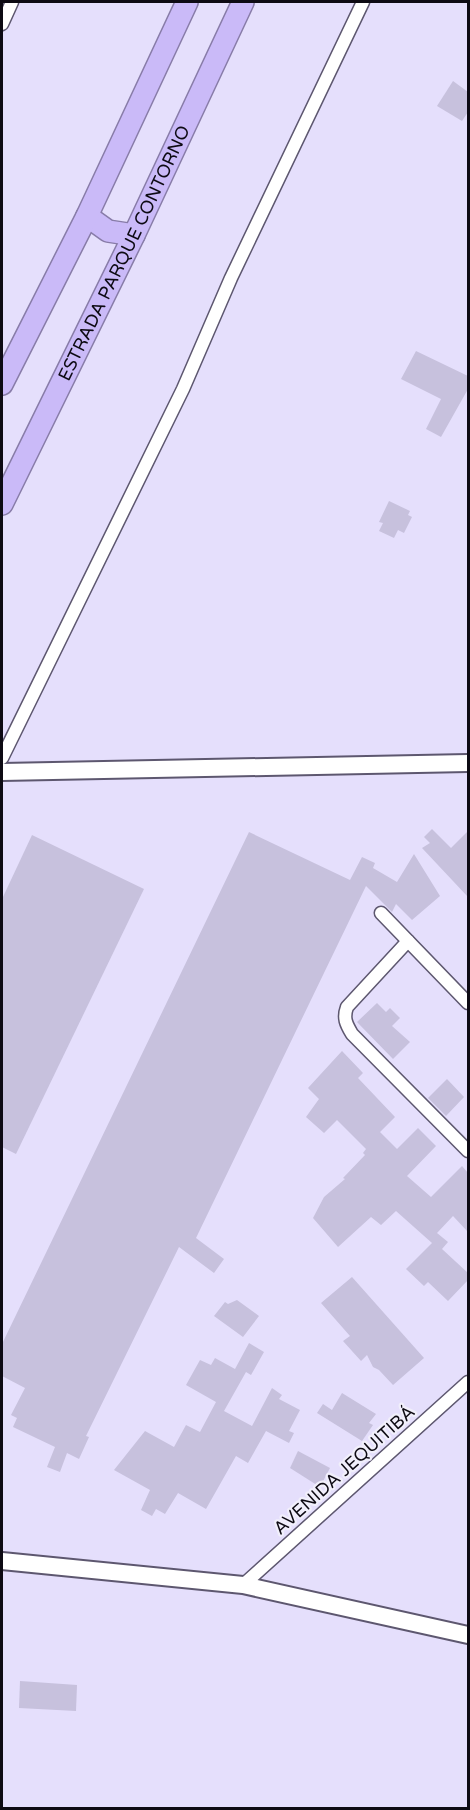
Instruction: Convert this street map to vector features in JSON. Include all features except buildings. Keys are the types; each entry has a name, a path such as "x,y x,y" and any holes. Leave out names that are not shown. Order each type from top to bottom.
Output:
{"highway":[{"path":"2,384 87,216 187,2"},
{"name":"ESTRADA PARQUE CONTORNO","path":"2,504 134,235 243,2"},
{"path":"87,216 108,231 134,235"}],"main road":[{"path":"2,772 468,763"},
{"path":"2,1561 243,1585 468,1635"}],"street":[{"path":"2,24 12,2"},
{"path":"2,758 183,389 231,278 363,2"},
{"path":"381,913 468,1003"},
{"path":"408,941 347,1007 344,1015 346,1025 352,1035 468,1151"},
{"name":"AVENIDA JEQUITIBÁ","path":"243,1585 468,1382"}]}
